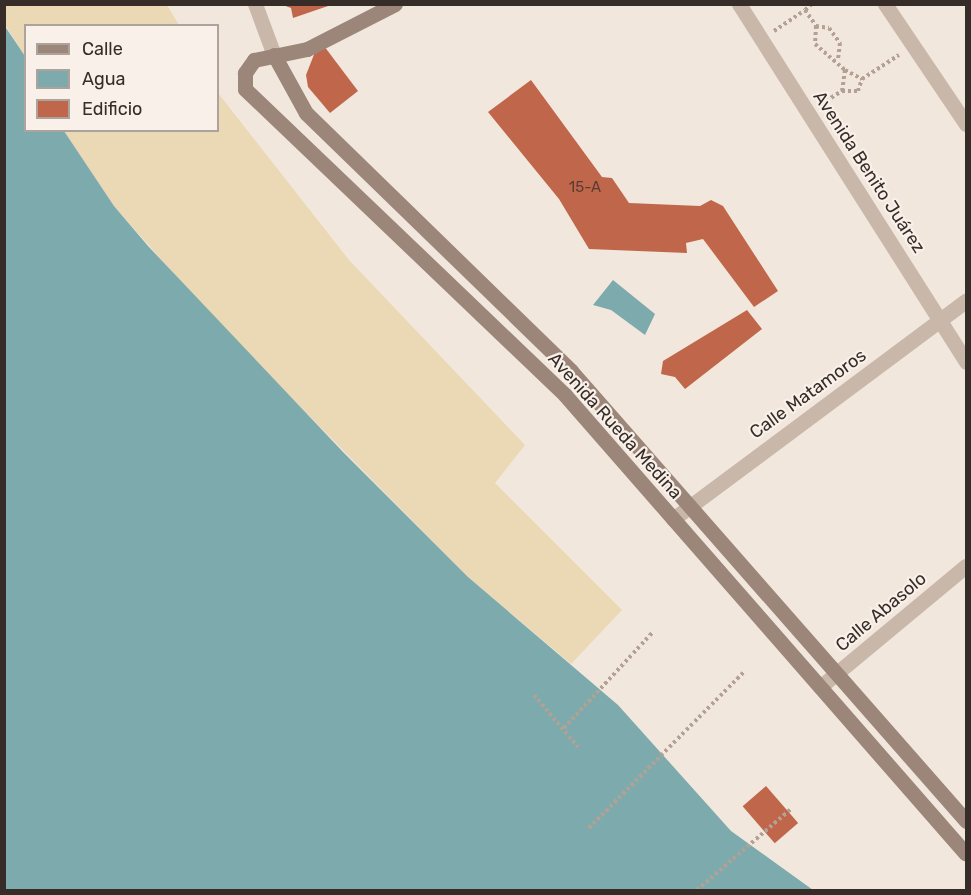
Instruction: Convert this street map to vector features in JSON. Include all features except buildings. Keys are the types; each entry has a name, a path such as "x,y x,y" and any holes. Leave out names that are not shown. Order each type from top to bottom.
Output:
{"street":[{"name":"Avenida Rueda Medina","path":"255,4 274,55 306,113 446,252 571,371 966,821"},
{"path":"274,55 307,49 395,4"},
{"name":"Avenida Benito Juárez","path":"739,4 966,362"},
{"path":"885,4 966,124"},
{"path":"290,82 307,49"},
{"name":"Avenida Rueda Medina","path":"274,55 248,66 244,81 250,95 565,395 966,854"},
{"path":"429,267 446,252"},
{"name":"Calle Matamoros","path":"673,519 966,301"},
{"name":"Calle Abasolo","path":"820,687 966,566"}],"path":[{"path":"761,40 812,4"},
{"path":"805,10 816,26 815,44 838,60 845,70 862,78"},
{"path":"816,26 829,28 840,43 838,60"},
{"path":"808,113 842,91 858,91 862,78 913,46"},
{"path":"842,91 845,70"},
{"path":"564,728 653,632"},
{"path":"589,828 745,672"},
{"path":"534,695 578,747"},
{"path":"698,891 791,809"}],"sand":[{"path":"4,5 167,5 178,24 24,24 24,54 5,25"},
{"path":"219,94 349,260 525,445 495,483 622,610 571,664 468,577 213,318 114,206 65,132 219,132"}],"water":[{"path":"4,25 24,55 24,132 65,132 114,206 148,246 343,452 468,577 618,705 731,831 813,890 5,890"},
{"path":"613,280 655,314 645,335 611,310 593,305"}]}
